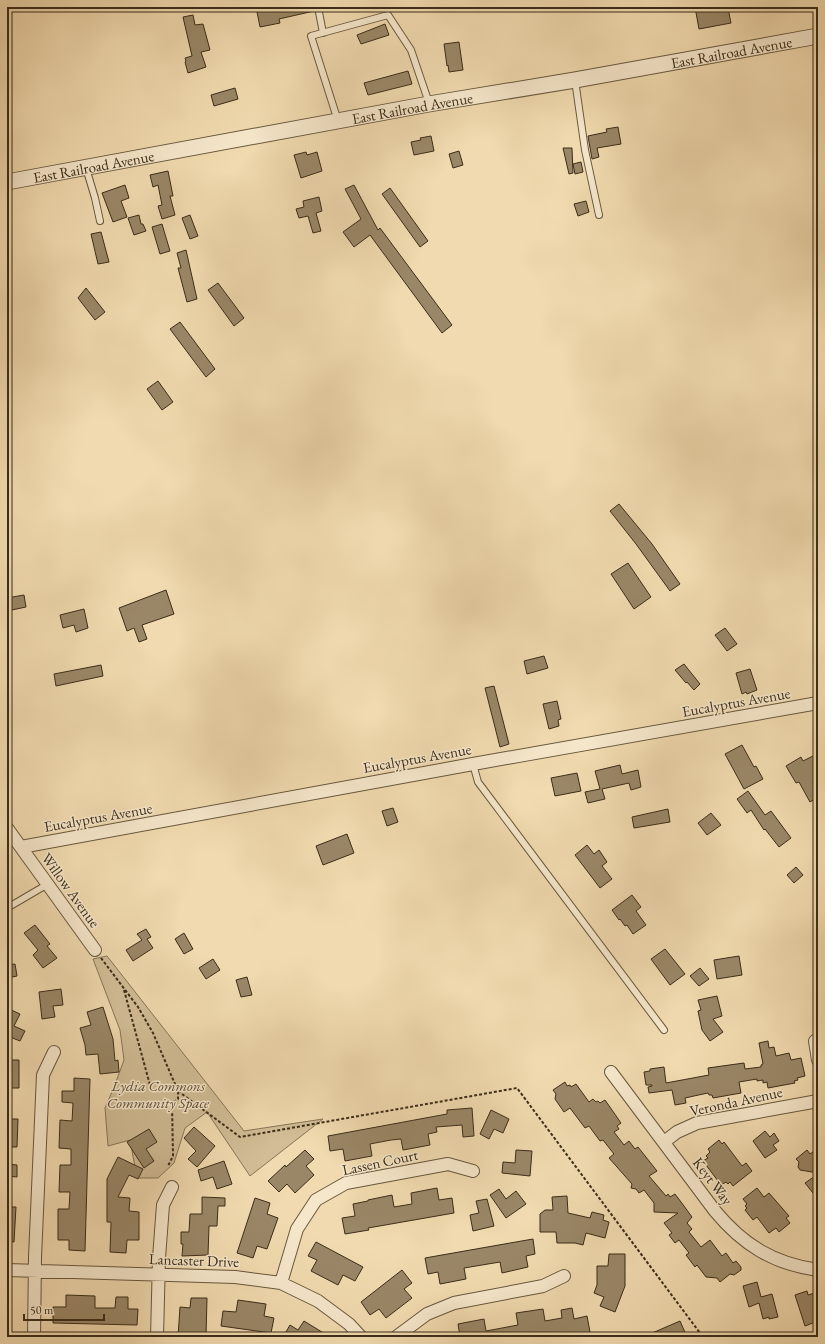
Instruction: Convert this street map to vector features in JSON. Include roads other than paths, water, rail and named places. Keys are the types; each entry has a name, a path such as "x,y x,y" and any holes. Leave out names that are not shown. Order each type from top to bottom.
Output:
{"street":[{"name":"East Railroad Avenue","path":"7,182 429,104 575,80 818,36"},
{"name":"Eucalyptus Avenue","path":"21,847 473,764 818,703"},
{"name":"Willow Avenue","path":"9,835 21,847 95,950"},
{"path":"815,1042 818,1060"},
{"path":"34,1337 42,1075 54,1052"},
{"name":"Keyt Way","path":"611,1072 715,1211 743,1240 765,1254 781,1261 795,1266 818,1270"},
{"name":"Veronda Avenue","path":"664,1142 677,1132 697,1123 818,1101"},
{"name":"Lassen Court","path":"281,1283 297,1229 316,1200 346,1183 448,1164 473,1171"},
{"path":"157,1337 163,1205 172,1187"},
{"name":"Lancaster Drive","path":"7,1270 235,1277 281,1283 318,1301 349,1324 361,1337"},
{"path":"396,1337 427,1314 454,1303 543,1286 564,1276"}],"lane":[{"path":"318,7 323,33"},
{"path":"338,121 311,36 388,15 411,50 429,104"},
{"path":"575,80 585,150 599,215"},
{"path":"86,168 100,221"},
{"path":"473,764 478,782 664,1030"},
{"path":"7,908 48,884"}],"park label":[{"name":"Lydia Commons Community Space","path":"158,1094"}]}
